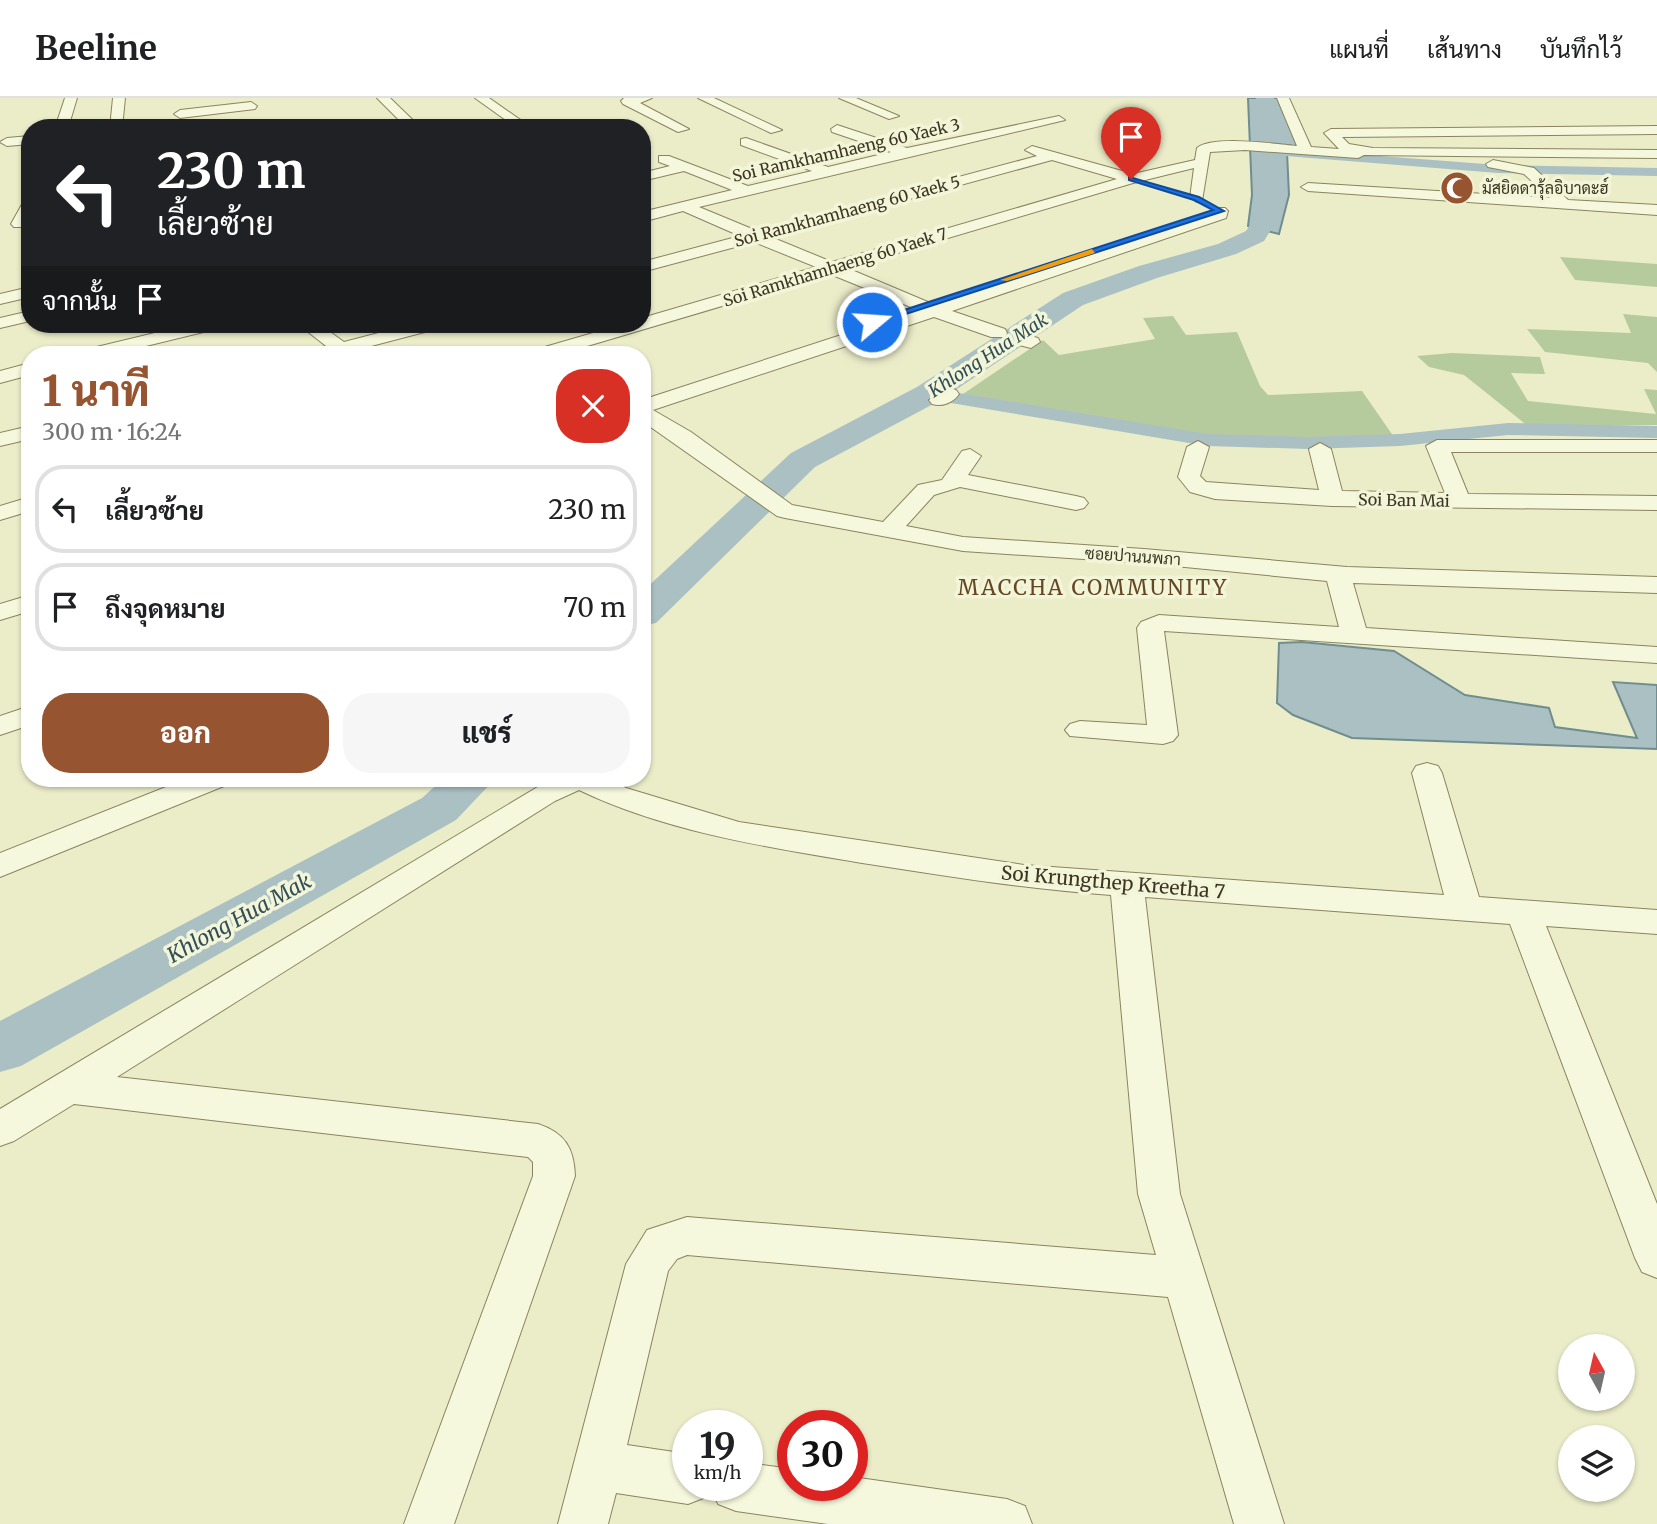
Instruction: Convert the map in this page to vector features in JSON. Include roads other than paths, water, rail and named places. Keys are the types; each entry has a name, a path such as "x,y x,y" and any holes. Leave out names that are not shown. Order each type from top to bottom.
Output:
{"street":[{"path":"64,119 71,98"},
{"path":"117,119 119,98"},
{"path":"179,98 180,119"},
{"path":"383,98 405,119"},
{"path":"481,98 512,119"},
{"path":"624,99 646,98"},
{"path":"704,98 776,130"},
{"path":"845,98 893,116"},
{"path":"1283,98 1302,150"},
{"path":"624,99 683,129"},
{"path":"180,114 251,106"},
{"name":"Soi Ramkhamhaeng 60 Yaek 3","path":"651,215 906,152 1059,120"},
{"path":"955,127 1158,186"},
{"path":"837,129 906,152"},
{"path":"1657,130 1331,133 1345,147 1373,152 1657,154"},
{"path":"7,142 21,141"},
{"path":"746,142 828,172"},
{"path":"651,394 1221,215 1220,211 1190,196 1204,162 1204,148 1245,146 1506,165 1529,170 1564,204"},
{"name":"Soi Ramkhamhaeng 60 Yaek 5","path":"651,265 1052,156"},
{"path":"664,159 747,191"},
{"name":"Soi Ramkhamhaeng 60 Yaek 7","path":"651,321 1131,179 1204,162"},
{"path":"651,175 685,167"},
{"path":"1308,187 1657,210"},
{"path":"685,206 929,308 998,333"},
{"path":"19,224 21,220"},
{"path":"0,299 21,294"},
{"path":"651,406 834,344 929,308"},
{"path":"0,323 21,318"},
{"path":"124,346 177,333"},
{"path":"323,333 346,346"},
{"path":"336,333 350,346"},
{"path":"370,346 408,333"},
{"name":"Soi Ramkhamhaeng 60 Yaek 7","path":"568,346 612,333"},
{"path":"834,344 857,354"},
{"path":"0,377 21,371"},
{"name":"ซอยปานนพภา","path":"651,415 748,482 770,503 785,511 964,544 1017,550 1144,556 1338,574 1657,584"},
{"path":"0,440 21,434"},
{"path":"1460,501 1437,446 1657,446"},
{"name":"Soi Ban Mai","path":"1198,447 1189,477 1198,487 1241,494 1332,499 1657,503"},
{"path":"1320,449 1332,499"},
{"path":"890,529 926,489 950,485 970,456"},
{"path":"955,479 1076,503"},
{"path":"0,513 21,507"},
{"path":"1338,574 1354,634"},
{"path":"0,598 21,592"},
{"path":"0,612 21,606"},
{"path":"1080,730 1163,735 1150,628 1159,623 1657,655"},
{"path":"0,726 21,718"},
{"path":"1427,773 1465,908"},
{"path":"0,866 193,787"},
{"path":"0,1129 544,794 560,787"},
{"name":"Soi Krungthep Kreetha 7","path":"598,787 737,832 1024,877 1657,922"},
{"path":"1127,884 1159,1194 1259,1524"},
{"path":"1523,912 1657,1258"},
{"path":"69,1088 538,1142 554,1155 554,1176 429,1524"},
{"path":"583,1524 648,1264 662,1244 687,1236 1184,1278"},
{"path":"598,1466 672,1477"},
{"path":"763,1490 1007,1524"}],"waterway":[{"name":"Khlong Hua Mak","path":"651,605 803,460 928,394 1073,299 1148,272 1227,249 1255,236 1265,220 1265,98"},
{"path":"1265,151 1498,169 1657,172"},
{"path":"928,394 1207,440 1308,443 1400,440 1508,429 1657,432"},
{"name":"Khlong Hua Mak","path":"0,1049 439,809 462,787"}],"place":[{"name":"มัสยิดดารุ้ลอิบาดะฮ์","path":"1457,188"}],"district":[{"name":"MACCHA COMMUNITY","path":"1093,587"}]}
